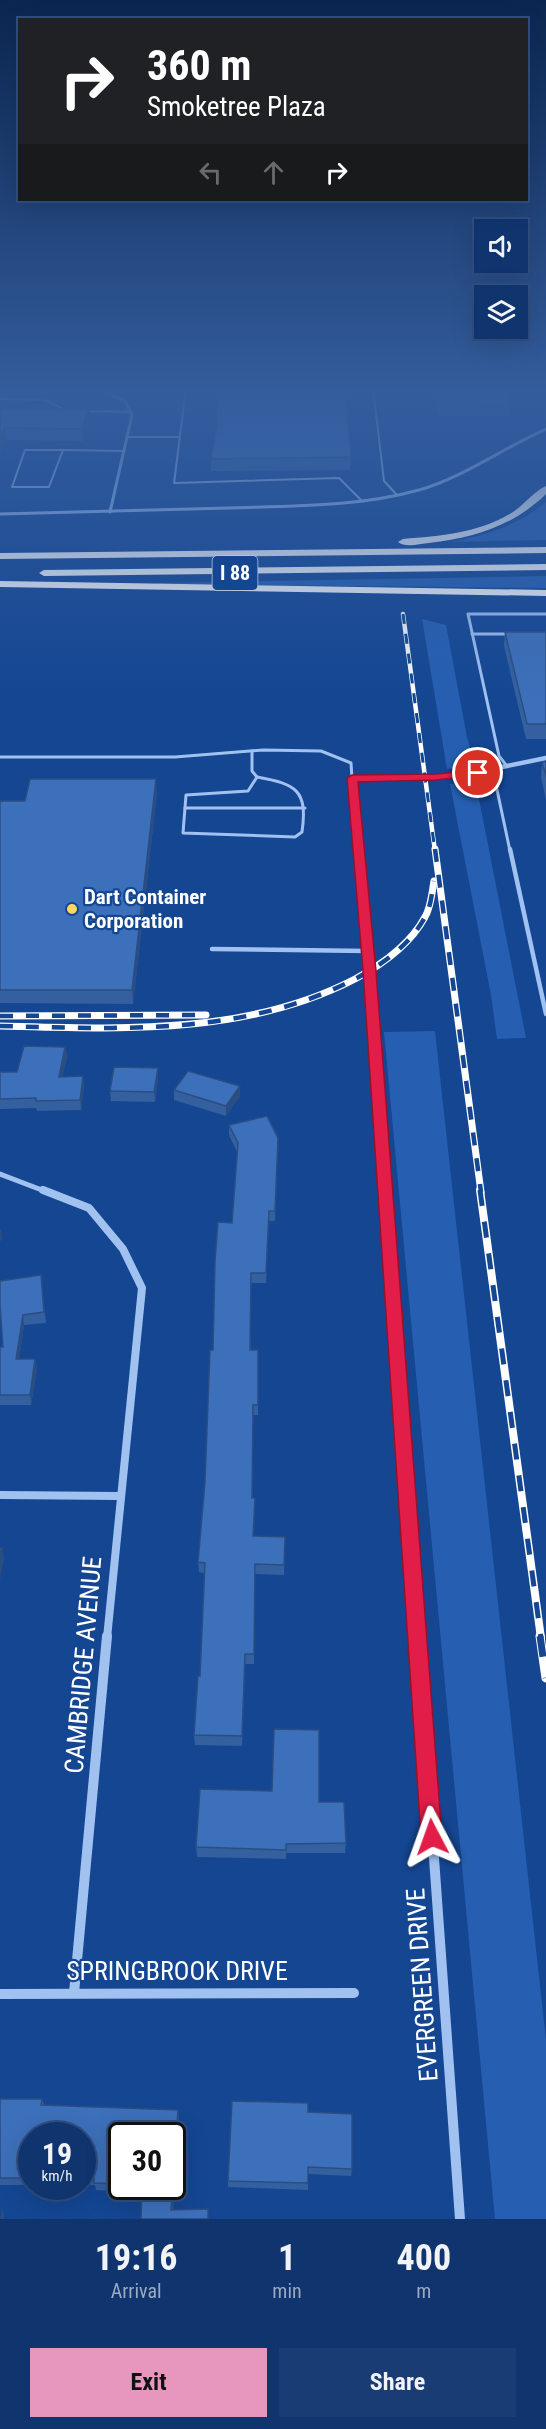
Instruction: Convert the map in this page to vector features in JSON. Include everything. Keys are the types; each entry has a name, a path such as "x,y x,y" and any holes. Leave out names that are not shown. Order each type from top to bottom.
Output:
{"highway":[{"path":"154,555 410,541 464,535 505,523 531,506 544,492"},
{"name":"I 88","path":"0,556 546,550"},
{"name":"I 88","path":"0,573 188,573 546,567"},
{"path":"0,584 546,593"}],"street":[{"path":"110,512 115,492"},
{"path":"0,514 300,506 362,501 410,492"},
{"path":"352,778 447,777 478,773 546,758"},
{"name":"EVERGREEN DRIVE","path":"352,778 368,951 460,2219"},
{"name":"CAMBRIDGE AVENUE","path":"0,1174 89,1208 123,1249 142,1287 120,1496 74,1993"},
{"path":"0,1495 120,1496"},
{"name":"SPRINGBROOK DRIVE","path":"0,1994 354,1993"}],"lane":[{"path":"353,492 362,501"},
{"path":"395,492 398,495"},
{"path":"506,765 499,756 468,614 546,614"},
{"path":"472,634 514,634"},
{"path":"252,751 252,771 257,777 288,783 298,788 305,802 302,832 295,837 183,833 186,795 248,791 257,777"},
{"path":"0,757 175,757 252,751 321,751 351,763 352,778"},
{"path":"478,773 496,785 546,1014"},
{"path":"185,808 305,808"},
{"path":"212,949 368,951"}],"shaded area":[{"path":"546,502 546,540 450,542 513,523"},
{"path":"546,576 546,588 157,584 157,583"},
{"path":"422,619 446,625 467,737 475,766 447,769"},
{"path":"450,784 465,784 477,789 526,1038 497,1039 491,995"},
{"path":"435,1031 546,2040 546,2219 495,2219 384,1032"}],"building":[{"path":"505,632 546,632 546,724 527,724"},
{"path":"542,762 546,762 546,776"},
{"name":"Dart Container Corporation","path":"30,779 156,779 132,990 0,990 0,801 25,801"},
{"path":"24,1046 65,1047 59,1077 83,1076 80,1100 0,1099 0,1072 17,1072"},
{"path":"114,1067 158,1068 154,1092 110,1091"},
{"path":"188,1071 240,1086 226,1106 174,1090"},
{"path":"267,1116 278,1138 275,1211 269,1211 266,1273 251,1273 250,1350 258,1350 258,1405 253,1405 252,1498 255,1498 253,1536 285,1537 284,1565 255,1564 254,1654 245,1654 242,1736 194,1735 198,1676 200,1676 205,1563 198,1562 205,1482 210,1350 213,1350 215,1261 218,1222 232,1223 238,1143 229,1125"},
{"path":"41,1275 44,1312 23,1315 16,1359 35,1359 30,1395 0,1395 0,1347 3,1347 0,1281"},
{"path":"274,1729 319,1730 319,1802 344,1802 346,1843 286,1844 286,1850 196,1847 200,1789 272,1791"},
{"path":"0,2099 42,2099 41,2105 178,2110 177,2122 108,2122 108,2184 96,2183 96,2122 18,2122 18,2178 0,2178"},
{"path":"232,2101 308,2103 308,2112 352,2114 352,2169 308,2167 308,2183 228,2181"},
{"path":"142,2200 172,2200 171,2210 208,2209 208,2219 141,2219"}],"railway":[{"path":"403,614 435,851"},
{"path":"435,849 481,1192"},
{"path":"0,1026 90,1028 181,1025 226,1020 270,1011 313,998 355,979 404,945 427,913 434,881"},
{"path":"0,1016 206,1015"},
{"path":"480,1190 541,1638"},
{"path":"540,1636 546,1678"}],"place":[{"name":"Dart Container Corporation","path":"72,909"}],"route":[{"path":"432,1837 369,971 352,778 436,777 478,773"}]}
